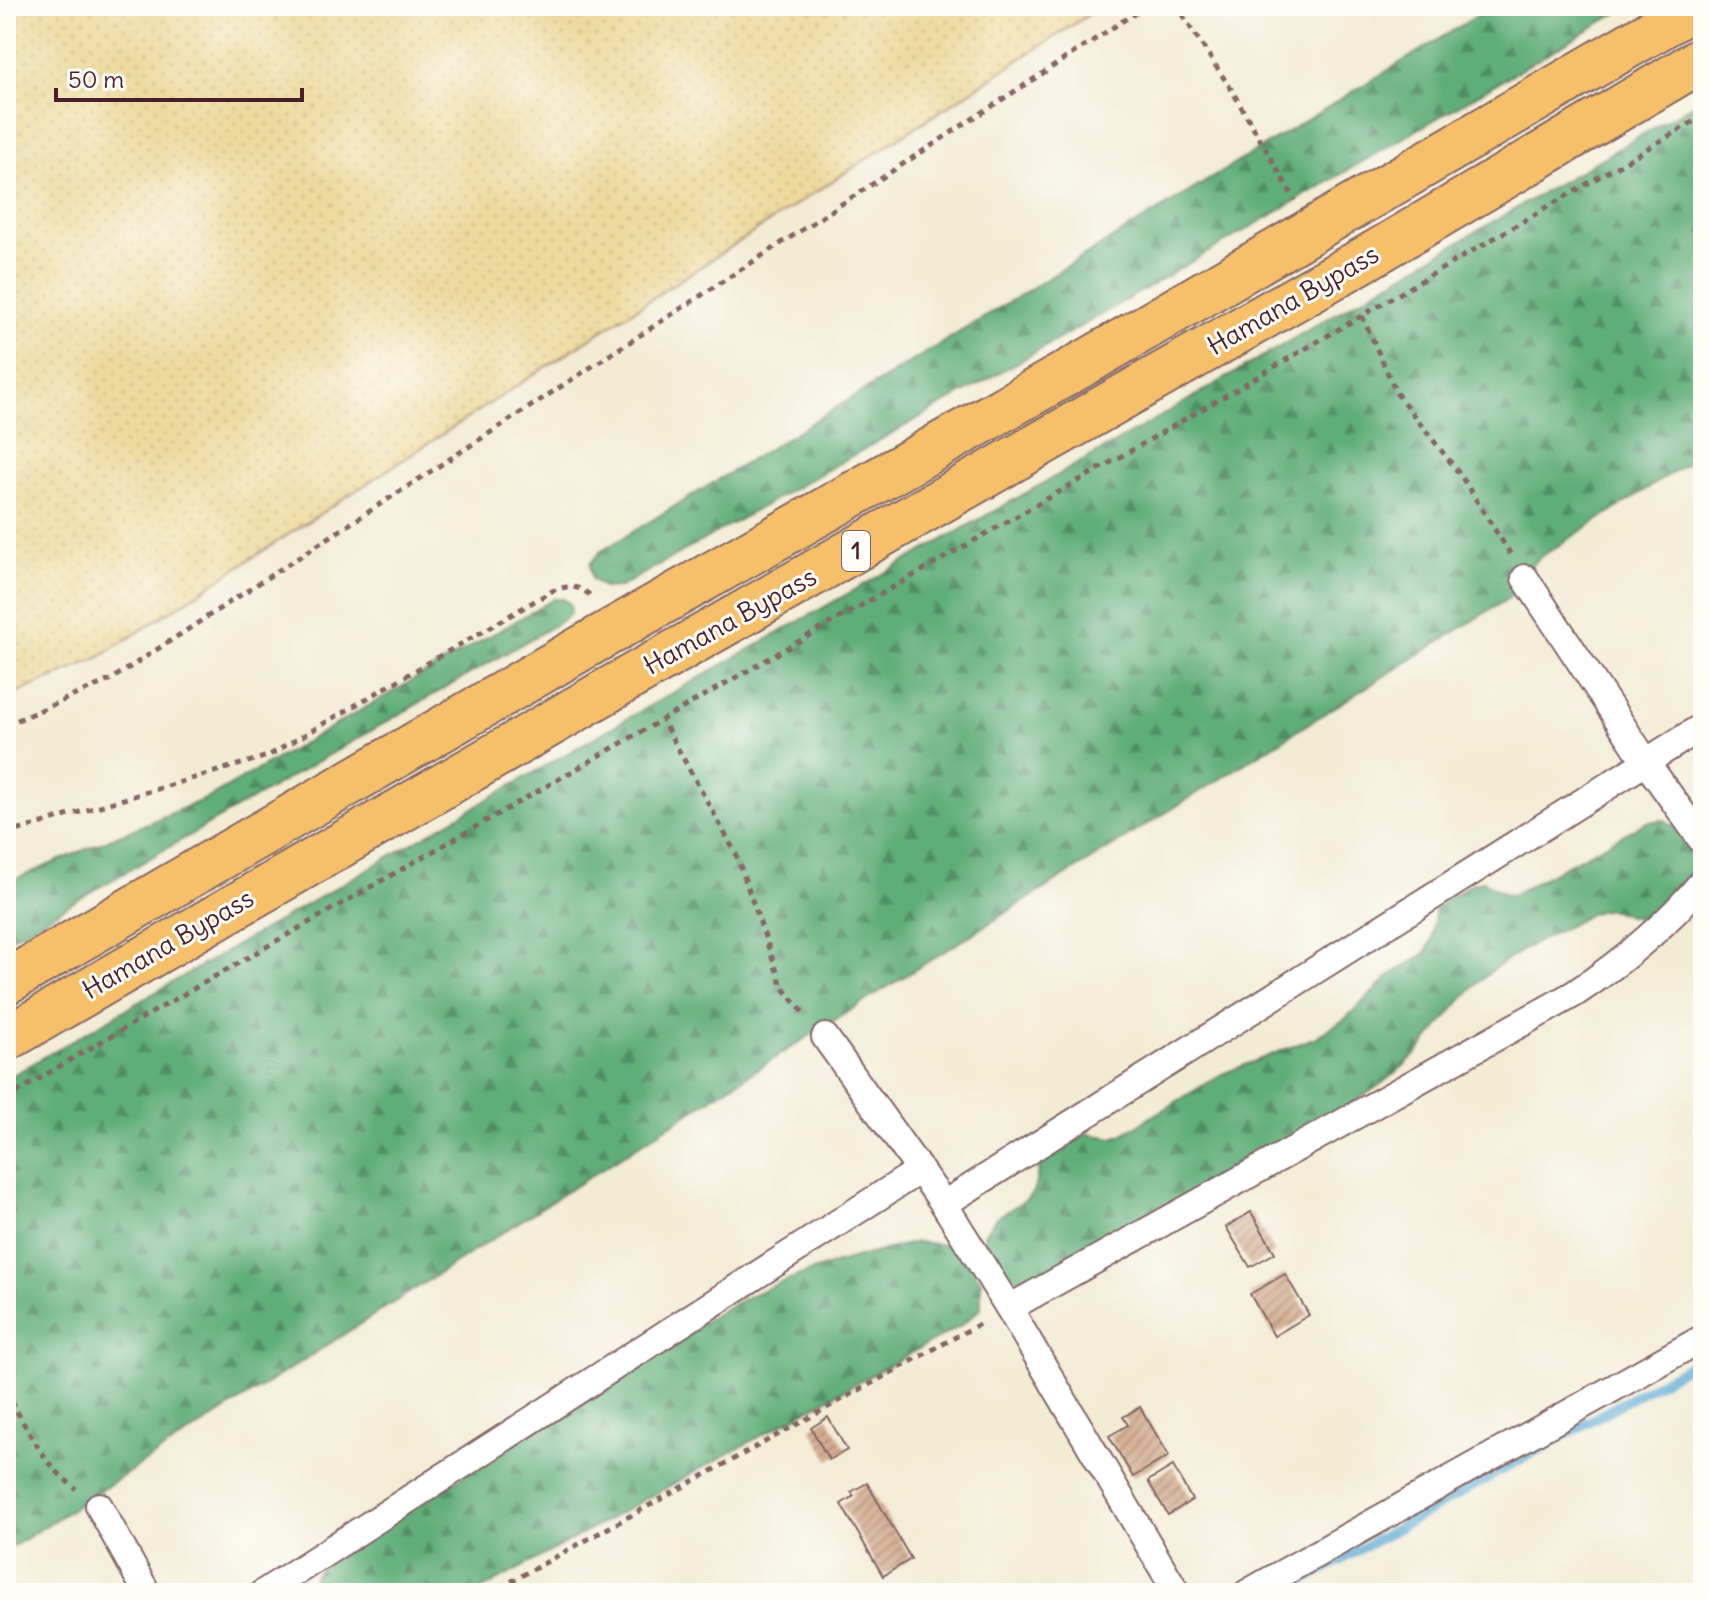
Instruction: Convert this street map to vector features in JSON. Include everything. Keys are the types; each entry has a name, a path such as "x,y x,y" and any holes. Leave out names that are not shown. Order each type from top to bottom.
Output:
{"highway":[{"name":"Hamana Bypass","path":"6,982 587,645 1116,345 1696,6"},
{"name":"Hamana Bypass","path":"6,1039 557,719 1338,274 1703,59"}],"street":[{"path":"1525,578 1646,762 1703,842"},
{"path":"944,1204 1703,726"},
{"path":"1009,1308 1574,994 1616,966 1656,932 1703,881"},
{"path":"825,1037 944,1204 1177,1593"},
{"path":"263,1593 920,1170"},
{"path":"1257,1591 1703,1338"},
{"path":"99,1506 147,1593"}],"path":[{"path":"6,725 110,680 1146,6"},
{"path":"1184,6 1179,10 1231,89 1293,198"},
{"path":"6,1099 1348,325 1703,116"},
{"path":"1342,316 1348,325"},
{"path":"1362,316 1397,394 1464,480 1525,578"},
{"path":"6,834 268,756 564,586 586,591 594,600"},
{"path":"666,727 736,854 782,986 825,1037"},
{"path":"490,1593 1009,1308"},
{"path":"6,1390 38,1449 63,1478 99,1506"}],"green space":[{"path":"1493,6 1629,6 1073,331 620,587 604,588 592,579 590,564 600,552"},
{"path":"1703,99 1703,453 1539,558 1509,598 809,1036 6,1551 6,1079 628,718 1132,433"},
{"path":"554,599 563,599 570,604 571,613 565,619 6,941 6,883 210,797"},
{"path":"1665,820 1685,838 1696,862 1688,877 1659,911 1644,918 1611,910 1596,912 1519,952 1482,979 1415,1055 1365,1095 1038,1278 1016,1282 992,1263 984,1234 996,1218 1027,1199 1034,1191 1041,1159 1051,1149 1083,1133 1113,1138 1123,1134 1222,1074 1314,1038 1345,1019 1392,974 1426,953 1432,940 1435,911 1444,901 1473,883 1483,881 1506,895 1514,894 1647,822"},
{"path":"916,1242 947,1245 967,1259 981,1281 981,1308 962,1325 475,1593 318,1593 313,1577 321,1567 724,1309 794,1277"}],"sand":[{"path":"6,6 1102,6 98,658 6,698"}],"building":[{"path":"1251,1212 1275,1253 1250,1267 1226,1227"},
{"path":"1285,1274 1309,1315 1274,1336 1250,1294"},
{"path":"1140,1407 1169,1456 1133,1477 1109,1436 1128,1425 1123,1417"},
{"path":"828,1417 847,1450 829,1460 811,1428"},
{"path":"1173,1466 1192,1500 1168,1515 1148,1481"},
{"path":"867,1483 911,1559 883,1576 841,1504 854,1496 851,1492"}],"waterway":[{"path":"1285,1591 1703,1358"}]}
